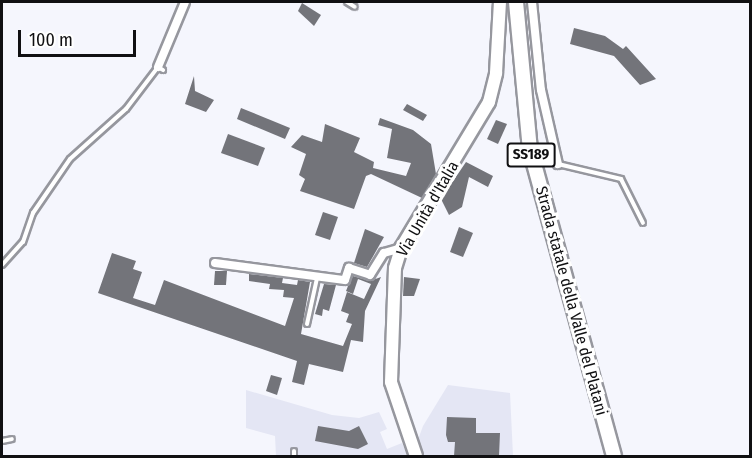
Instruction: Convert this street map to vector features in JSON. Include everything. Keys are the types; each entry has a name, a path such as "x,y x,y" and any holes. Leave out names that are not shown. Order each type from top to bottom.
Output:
{"main road":[{"name":"Strada statale della Valle del Platani","path":"516,2 530,149 614,456"}],"street":[{"path":"160,69 185,2"},
{"name":"Via Unità d'Italia","path":"416,456 396,403 390,368 392,292 401,248 437,183 492,94 500,2"},
{"path":"532,2 541,90 558,164"},
{"path":"215,263 345,280 349,268 370,275 384,253 401,248"}],"lane":[{"path":"347,2 355,7"},
{"path":"2,265 23,242 33,213 70,159 126,109 160,69"},
{"path":"558,164 621,179 643,223"},
{"path":"307,324 317,276"},
{"path":"2,441 12,439"}],"shaded area":[{"path":"448,385 510,393 513,456 417,456 415,448 423,426"},
{"path":"246,390 332,415 359,418 379,412 387,429 380,432 387,449 402,443 408,456 276,456 275,436 246,428"}],"building":[{"path":"302,3 321,15 314,26 298,11"},
{"path":"574,28 605,36 623,49 626,46 656,79 640,85 614,56 570,44"},
{"path":"194,76 195,91 214,100 206,112 185,104"},
{"path":"407,104 427,115 423,121 403,110"},
{"path":"241,108 290,128 285,139 237,119"},
{"path":"380,118 413,130 431,144 436,174 422,198 371,174 366,176 354,209 300,191 305,179 299,175 306,154 291,147 302,135 322,142 325,124 360,138 354,152 374,162 373,168 406,176 411,163 387,158 392,129 378,125"},
{"path":"496,120 507,124 498,144 487,139"},
{"path":"228,134 265,148 258,166 221,153"},
{"path":"466,162 493,176 488,187 469,177 462,207 449,215 441,199"},
{"path":"323,212 338,217 330,240 315,235"},
{"path":"459,227 473,233 463,257 450,252"},
{"path":"365,229 384,237 367,267 354,263"},
{"path":"112,253 136,261 133,269 142,272 133,298 155,305 164,280 285,326 294,298 283,297 284,290 269,289 270,284 249,281 249,274 283,278 282,283 297,285 298,280 310,282 301,334 343,346 352,324 346,322 349,314 341,311 347,292 364,299 371,284 358,279 353,294 346,291 353,276 370,281 381,277 365,311 363,342 351,340 343,372 309,364 304,385 292,382 297,361 98,293"},
{"path":"215,271 227,271 226,285 214,285"},
{"path":"404,277 420,279 414,296 403,296"},
{"path":"324,284 336,285 329,311 323,309 322,316 315,314"},
{"path":"271,375 282,378 277,395 266,391"},
{"path":"447,417 476,418 476,433 500,433 499,456 454,456 455,442 448,442 446,435"},
{"path":"318,426 349,431 359,426 368,444 358,449 315,441"}]}
